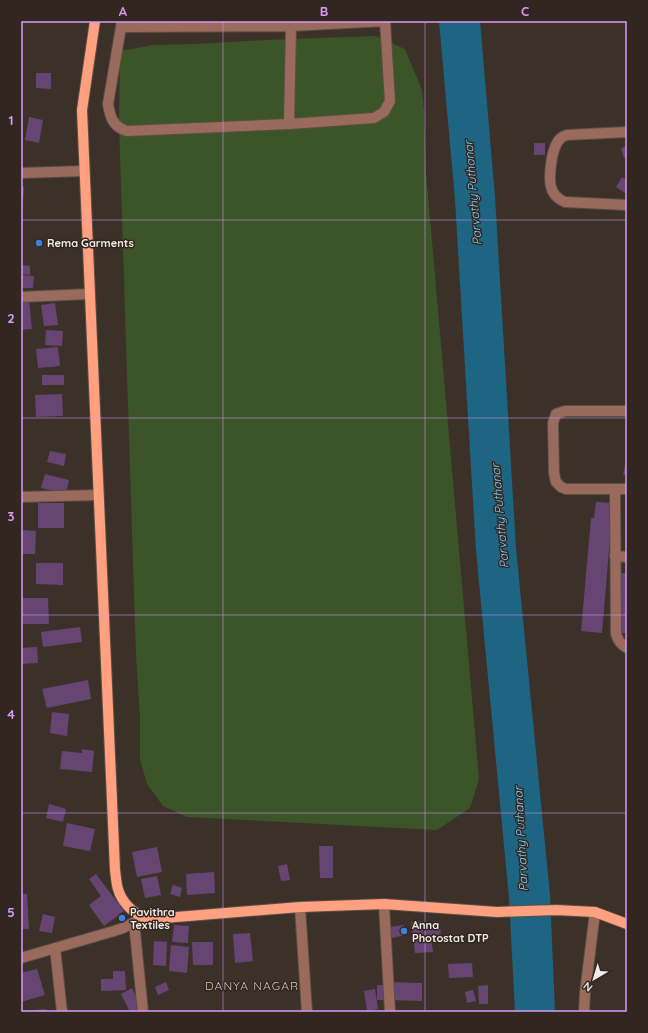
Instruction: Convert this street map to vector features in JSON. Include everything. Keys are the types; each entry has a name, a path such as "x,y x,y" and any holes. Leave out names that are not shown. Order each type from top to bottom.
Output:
{"main road":[{"path":"95,21 82,110 115,870 117,888 122,898 139,920 300,907 384,904 497,912 556,910 595,912 627,924"}],"street":[{"path":"385,21 390,101 384,112 374,118 289,124 127,131 119,129 110,115 108,104 122,24 291,26 385,21"},
{"path":"289,124 291,26"},
{"path":"627,132 567,135 561,138 552,156 550,178 551,188 554,194 565,202 627,205"},
{"path":"21,173 84,170"},
{"path":"21,297 89,294"},
{"path":"627,410 565,411 556,414 553,423 554,473 556,482 561,487 566,489 627,489"},
{"path":"615,489 616,634 618,640 627,648"},
{"path":"21,497 98,495"},
{"path":"615,556 627,557"},
{"path":"384,904 390,1012"},
{"path":"300,907 307,1012"},
{"path":"584,1012 584,993 595,912"},
{"path":"21,958 114,931 139,920 143,1012"},
{"path":"55,948 62,1012"}],"green space":[{"path":"375,36 405,49 422,90 426,173 479,779 470,808 437,830 187,817 163,806 147,784 140,759 140,717 136,656 119,123 120,51 153,45"}],"water":[{"name":"Parvathy Puthanar","path":"439,21 480,21 495,197 516,548 550,895 555,1012 515,1012 509,898 476,551 455,200"}],"building":[{"path":"36,73 51,73 51,89 36,88"},
{"path":"29,117 43,120 39,143 25,140"},
{"path":"534,143 545,143 545,155 534,155"},
{"path":"627,146 627,157 624,158 621,148"},
{"path":"622,177 627,180 627,194 616,187"},
{"path":"21,187 24,187 22,220 21,219"},
{"path":"21,265 30,266 30,275 21,274"},
{"path":"21,275 34,276 33,288 21,288"},
{"path":"29,300 32,329 21,330 21,301"},
{"path":"55,303 58,325 44,326 41,305"},
{"path":"46,330 63,331 62,346 45,345"},
{"path":"58,347 60,366 38,368 36,349"},
{"path":"42,375 64,375 64,385 42,385"},
{"path":"62,394 63,416 36,417 35,395"},
{"path":"50,451 66,454 64,466 47,462"},
{"path":"626,460 627,475 623,475"},
{"path":"45,474 69,480 66,494 41,488"},
{"path":"596,502 613,503 602,633 581,631 591,518 594,518"},
{"path":"38,503 64,503 64,528 38,528"},
{"path":"21,530 36,531 35,554 21,554"},
{"path":"36,563 63,563 63,585 36,584"},
{"path":"626,573 627,633 617,633 613,574"},
{"path":"22,598 48,598 49,624 23,624"},
{"path":"80,627 82,642 43,647 41,632"},
{"path":"37,647 38,663 21,664 21,648"},
{"path":"88,680 91,699 47,708 42,689"},
{"path":"52,712 69,714 67,736 50,733"},
{"path":"82,749 94,751 92,772 60,769 62,751 82,753"},
{"path":"49,804 66,809 63,822 46,818"},
{"path":"67,823 95,829 90,851 63,846"},
{"path":"319,846 333,846 333,878 320,878"},
{"path":"157,847 162,872 137,877 132,852"},
{"path":"287,864 290,880 281,881 278,866"},
{"path":"214,872 215,893 187,895 186,874"},
{"path":"96,874 124,911 104,926 89,905 101,896 89,879"},
{"path":"157,876 161,895 145,898 141,879"},
{"path":"173,885 182,888 180,897 170,894"},
{"path":"21,894 27,894 29,929 21,929"},
{"path":"43,914 55,917 52,933 39,931"},
{"path":"422,921 425,947 424,925 440,924 441,937 431,937 433,952 415,953 411,922"},
{"path":"174,925 189,926 188,943 172,942"},
{"path":"404,925 405,935 392,938 390,927"},
{"path":"250,933 253,961 235,963 233,934"},
{"path":"154,941 167,942 166,966 153,965"},
{"path":"192,942 213,942 213,965 193,965"},
{"path":"171,945 189,947 187,973 169,971"},
{"path":"472,963 473,977 449,978 448,964"},
{"path":"37,969 45,995 21,1002 21,973"},
{"path":"113,971 125,971 126,990 101,991 101,979 113,979"},
{"path":"166,982 169,990 158,995 155,987"},
{"path":"390,982 422,983 422,1001 389,1000"},
{"path":"377,985 386,985 386,1000 377,1000"},
{"path":"488,985 488,1004 479,1004 478,986"},
{"path":"132,988 141,1008 130,1012 121,994"},
{"path":"375,989 378,1009 367,1011 364,991"},
{"path":"473,990 476,1001 467,1003 465,992"},
{"path":"46,1009 47,1012 22,1012 22,1011"}],"place":[{"name":"Rema Garments","path":"39,243"},
{"name":"Pavithra Textiles","path":"122,918"},
{"name":"Anna Photostat DTP","path":"404,931"}],"district":[{"name":"DANYA NAGAR","path":"252,986"}]}
